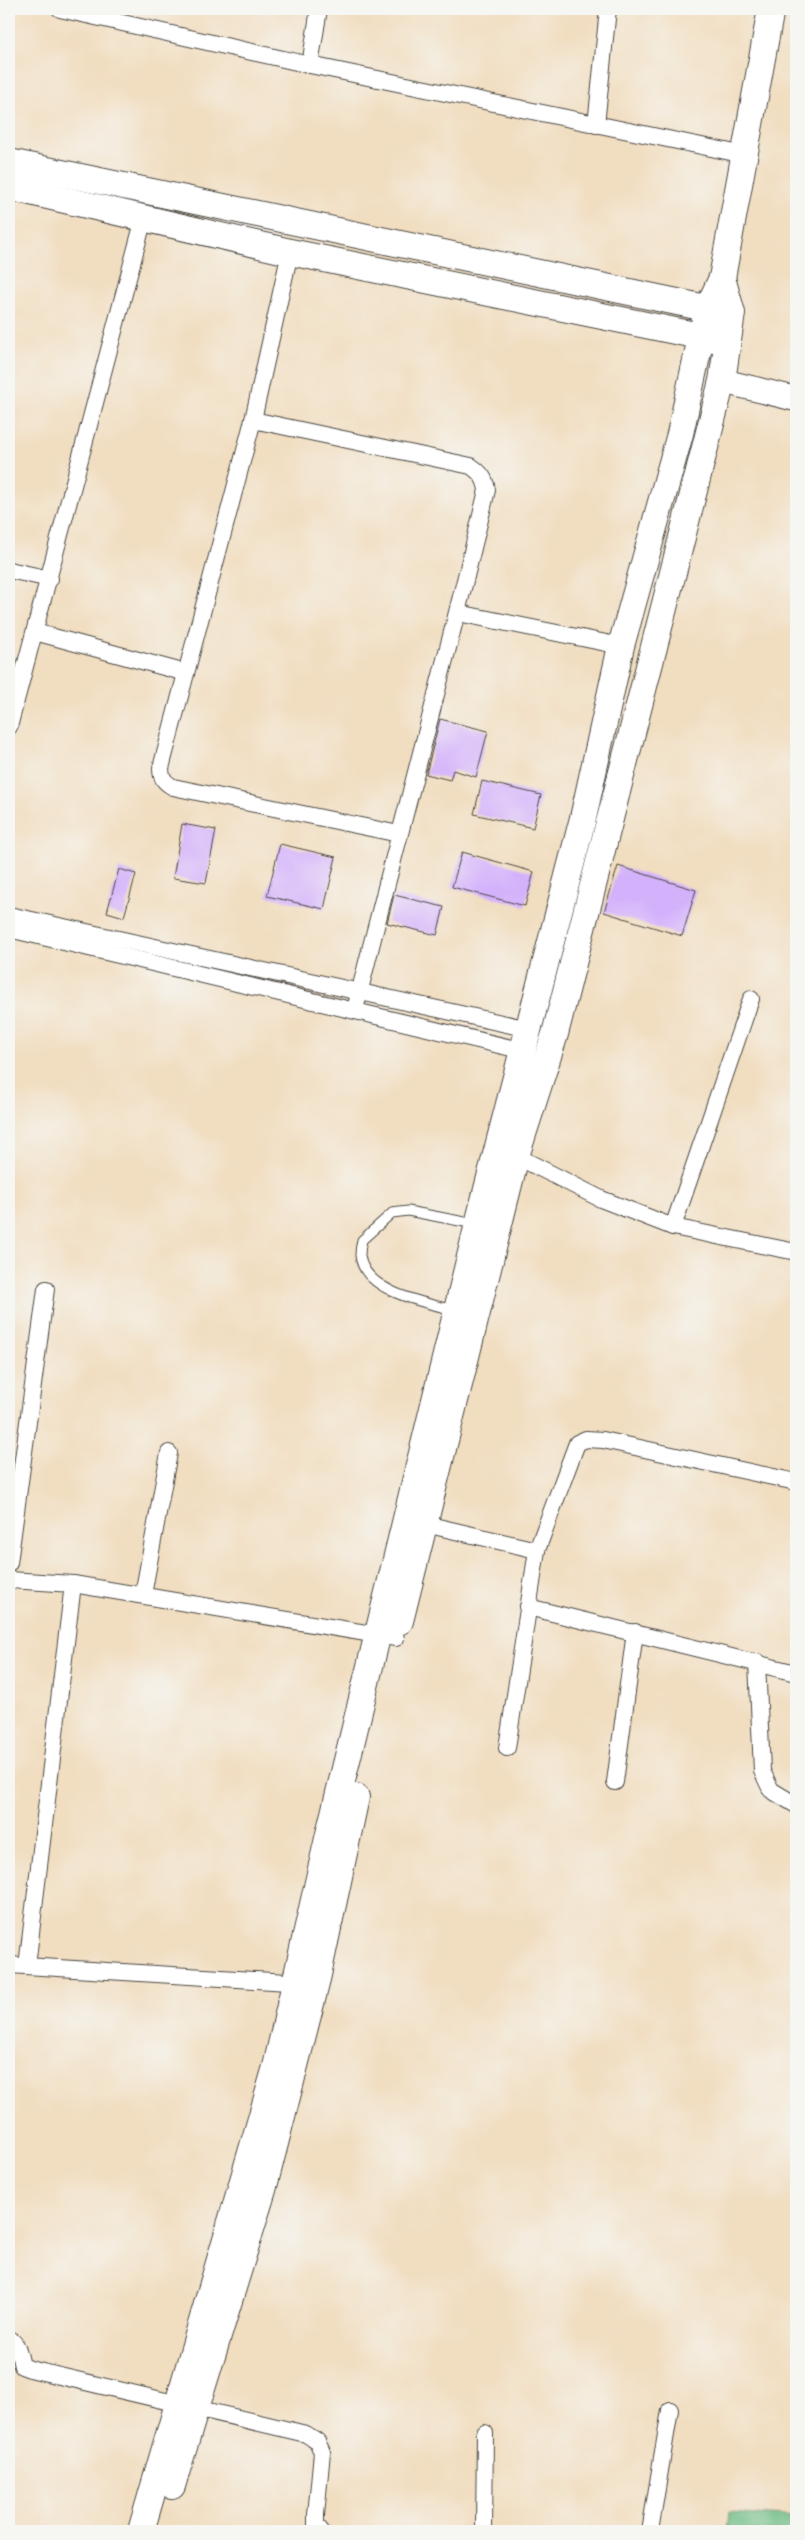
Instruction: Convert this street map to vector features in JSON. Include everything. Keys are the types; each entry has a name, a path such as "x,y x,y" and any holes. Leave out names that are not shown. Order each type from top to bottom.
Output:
{"main road":[{"path":"488,1227 516,1156 554,1034 722,381 729,342 720,311 722,278 771,9"},
{"path":"9,162 720,311"},
{"path":"9,187 290,252 729,342"},
{"path":"141,2531 263,2190 306,1983 351,1816 387,1637 488,1227 526,1040 583,818 621,646 680,434 703,336 720,311"},
{"path":"722,381 796,399"},
{"path":"680,434 706,441"},
{"path":"387,1637 426,1524 467,1313"},
{"path":"159,2531 186,2406"}],"street":[{"path":"60,9 310,65 745,155"},
{"path":"310,65 319,9"},
{"path":"596,124 608,9"},
{"path":"9,727 13,694 35,632 50,579 144,218"},
{"path":"290,252 253,420 160,768 161,777 172,787 399,834"},
{"path":"253,420 471,466 481,472 486,480 487,490 458,613 399,834 355,1010"},
{"path":"9,570 50,579"},
{"path":"458,613 621,646"},
{"path":"35,632 186,673"},
{"path":"9,915 359,993 526,1040"},
{"path":"9,929 355,1010 526,1040"},
{"path":"673,1227 751,999"},
{"path":"516,1156 600,1199 673,1227 796,1252"},
{"path":"9,1562 46,1289"},
{"path":"507,1748 537,1550 577,1444 586,1439 604,1440 796,1482"},
{"path":"143,1594 169,1453"},
{"path":"426,1524 537,1550"},
{"path":"9,1580 73,1584 143,1594 387,1637"},
{"path":"28,1966 73,1584"},
{"path":"528,1607 796,1673"},
{"path":"615,1782 635,1632"},
{"path":"757,1662 762,1771 771,1790 796,1805"},
{"path":"9,1965 306,1983"},
{"path":"9,2338 14,2341 22,2366 306,2434 317,2441 322,2452 316,2515 316,2524 321,2531"},
{"path":"650,2531 670,2410"},
{"path":"484,2531 485,2433"}],"lane":[{"path":"467,1313 396,1295 370,1276 360,1256 362,1240 392,1213 408,1211 488,1227"}],"green space":[{"path":"729,2512 796,2517 796,2531 727,2531"}],"building":[{"path":"440,719 488,731 476,777 453,770 450,780 426,774"},
{"path":"482,781 541,795 533,828 474,814"},
{"path":"182,824 216,830 206,883 173,878"},
{"path":"280,844 336,857 324,909 267,896"},
{"path":"462,852 534,872 525,906 452,887"},
{"path":"618,866 696,890 682,936 604,912"},
{"path":"119,869 136,874 124,917 107,912"},
{"path":"394,895 444,907 437,935 387,923"}]}
